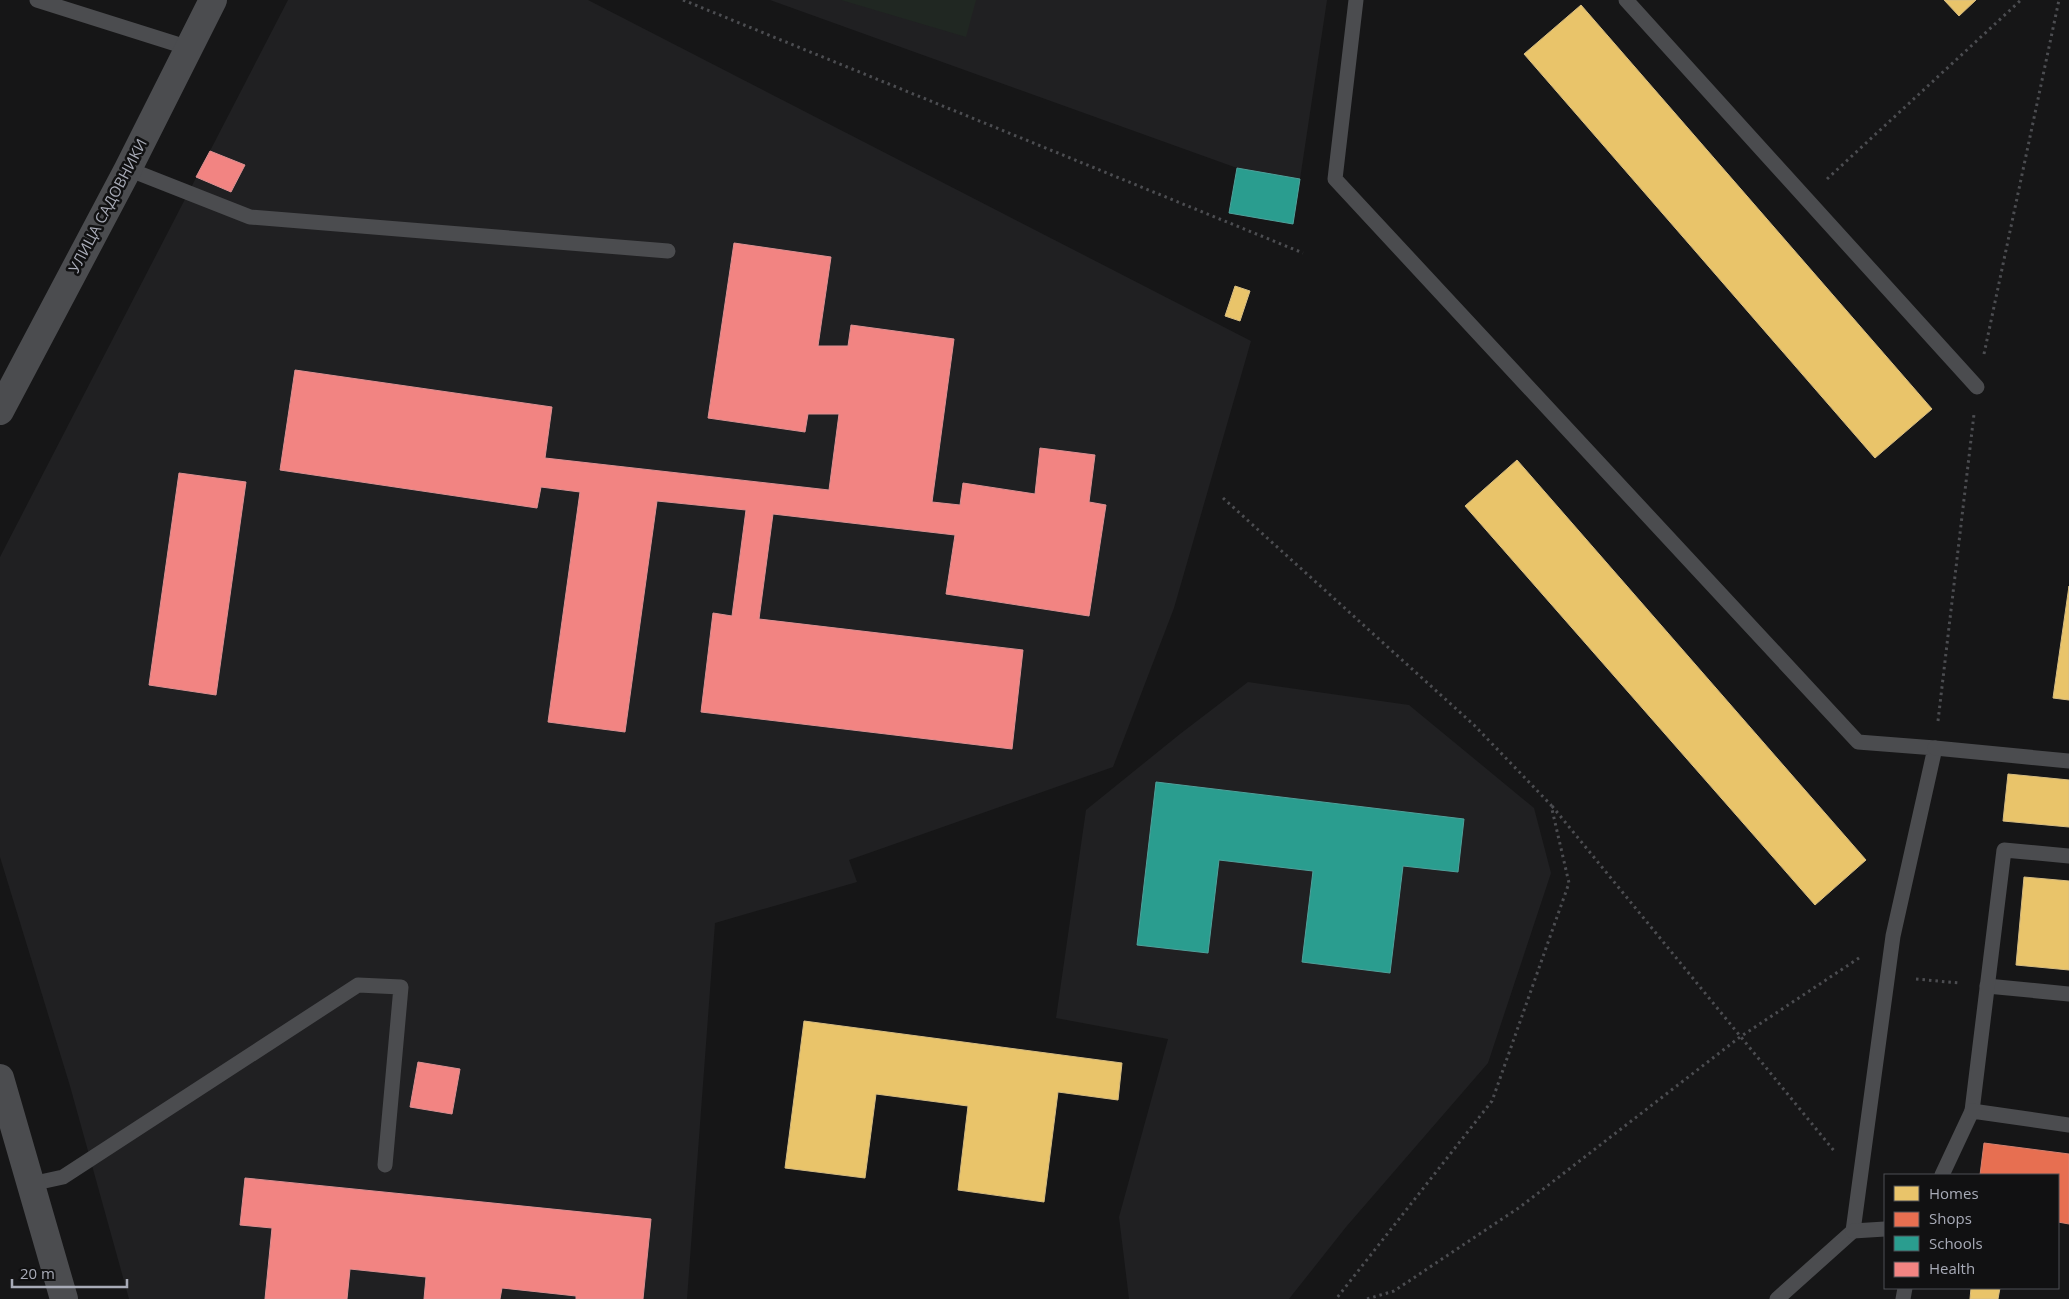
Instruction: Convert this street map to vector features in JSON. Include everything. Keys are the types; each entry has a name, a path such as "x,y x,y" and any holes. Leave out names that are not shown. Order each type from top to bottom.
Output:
{"street":[{"name":"УЛИЦА САДОВНИКИ","path":"0,412 128,169 213,0"},
{"path":"0,1078 64,1299"}],"lane":[{"path":"37,0 189,48"},
{"path":"1356,0 1335,179 1858,742 2069,761"},
{"path":"1626,0 1977,387"},
{"path":"128,169 250,217 668,251"},
{"path":"1853,1231 1893,936 1935,748"},
{"path":"1942,1174 1972,1111 2004,850 2069,856"},
{"path":"30,1184 64,1177 358,985 401,987 385,1165"},
{"path":"1988,986 2069,994"},
{"path":"1972,1111 2069,1125"},
{"path":"1777,1299 1853,1231 1884,1229"}],"path":[{"path":"683,0 1303,253"},
{"path":"1806,199 2021,0"},
{"path":"1223,498 1474,725 1551,805 1859,1181"},
{"path":"1336,1299 1492,1101 1569,884 1551,805"},
{"path":"1367,1299 1394,1290 1520,1207 1740,1037 1893,936"},
{"path":"1887,977 1988,986"}],"shaded area":[{"path":"288,0 588,0 1251,341 1174,608 1113,767 849,860 857,882 715,923 687,1299 129,1299 70,1086 0,857 0,557"},
{"path":"770,0 1327,0 1300,179 1237,168"},
{"path":"841,0 976,0 966,37"},
{"path":"1248,682 1409,705 1534,808 1551,873 1488,1063 1346,1227 1289,1299 1129,1299 1119,1217 1168,1039 1056,1018 1086,810"}],"building: Homes":[{"path":"1944,0 1976,0 1959,16"},
{"path":"1581,5 1932,409 1875,458 1524,54"},
{"path":"1235,286 1250,291 1240,321 1225,316"},
{"path":"1517,460 1866,860 1815,905 1465,506"},
{"path":"2069,586 2069,700 2053,698"},
{"path":"2008,774 2069,780 2069,827 2003,821"},
{"path":"2024,877 2069,881 2069,970 2016,965"},
{"path":"804,1021 1122,1063 1118,1100 1058,1092 1044,1202 958,1190 968,1106 876,1094 865,1178 785,1168"},
{"path":"1971,1289 2000,1289 1998,1299 1970,1299"}],"building: Shops":[{"path":"1984,1143 2069,1154 2069,1224 2059,1222 2059,1174 1980,1174"}],"building: Schools":[{"path":"1237,168 1300,179 1293,224 1229,213"},
{"path":"1156,782 1464,819 1458,872 1403,866 1390,973 1302,962 1313,871 1219,860 1208,953 1137,945"}],"building: Health":[{"path":"210,151 245,165 231,192 196,177"},
{"path":"734,243 831,257 818,346 848,346 851,325 954,339 932,502 960,505 963,483 1035,494 1040,448 1095,455 1089,502 1106,505 1089,616 946,594 955,535 773,514 759,619 1023,650 1012,749 701,712 713,613 732,616 746,510 657,501 625,732 548,722 580,492 541,487 537,508 280,470 295,370 552,407 545,458 829,490 839,414 808,414 805,432 708,418"},
{"path":"179,473 246,482 216,695 149,685"},
{"path":"418,1062 460,1069 452,1114 410,1107"},
{"path":"245,1178 651,1219 643,1299 576,1299 576,1296 502,1288 500,1299 424,1299 426,1277 350,1269 347,1299 265,1299 272,1228 240,1225"}]}
